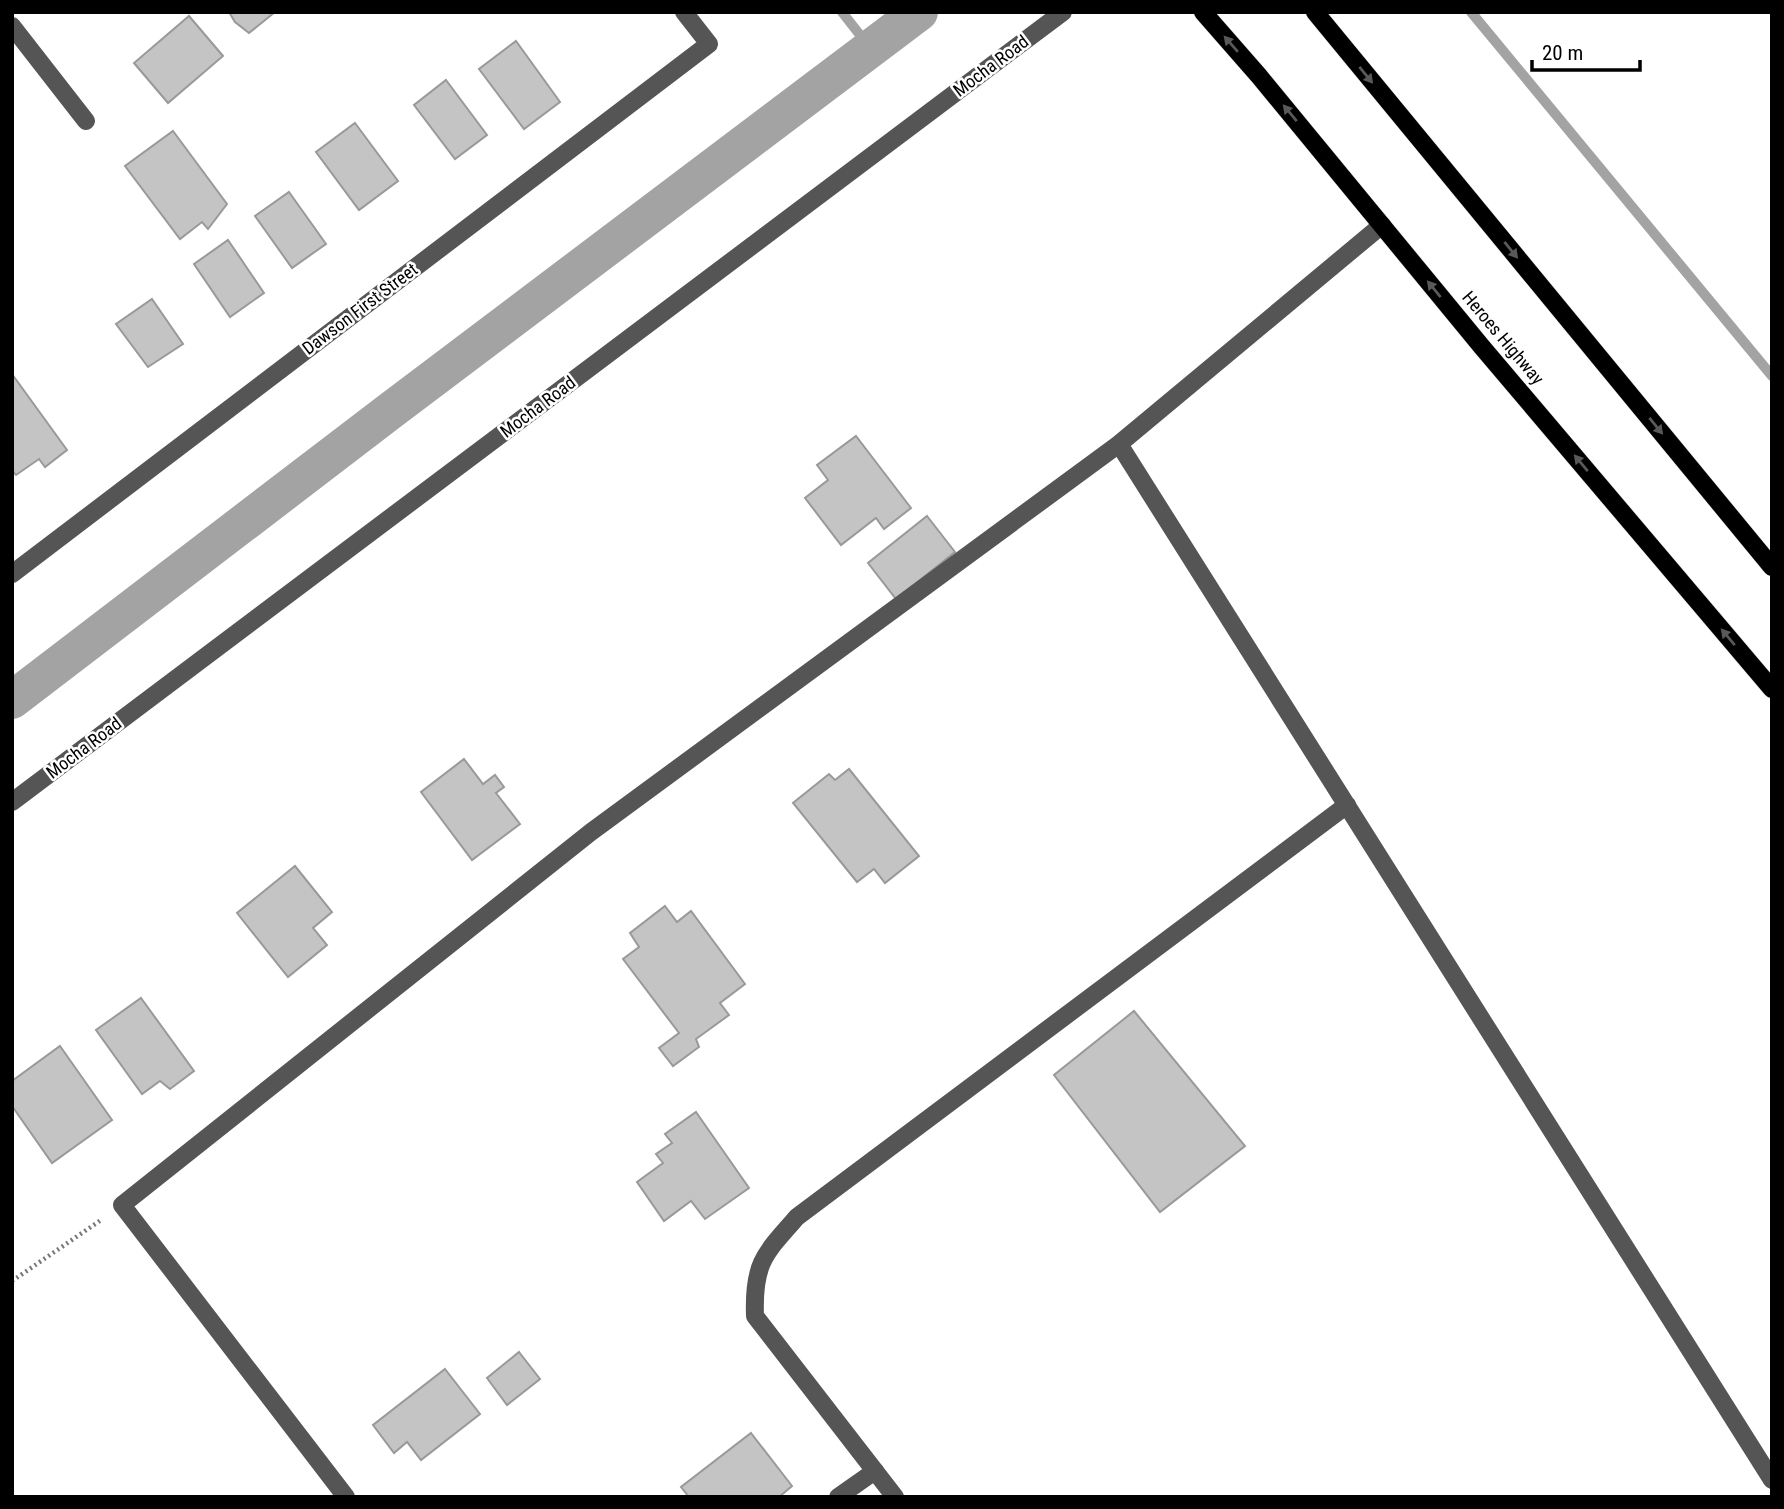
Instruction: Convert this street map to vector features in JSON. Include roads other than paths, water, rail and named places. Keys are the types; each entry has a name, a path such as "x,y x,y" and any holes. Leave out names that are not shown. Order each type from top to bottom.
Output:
{"main road":[{"name":"Heroes Highway","path":"1203,12 1772,689"},
{"path":"1319,17 1772,567"}],"street":[{"name":"Dawson First Street","path":"12,574 709,44 684,12"},
{"name":"Mocha Road","path":"12,802 1063,12"},
{"path":"12,26 86,121"},
{"path":"346,1497 122,1205 591,832 1119,444 1382,225"},
{"path":"1119,444 1772,1480"},
{"path":"895,1497 755,1316 754,1286 766,1251 797,1217 1347,805"},
{"path":"838,1497 874,1471"}],"waterway":[{"path":"842,12 871,49"},
{"path":"12,700 919,12"},
{"path":"1471,12 1772,376"}]}
